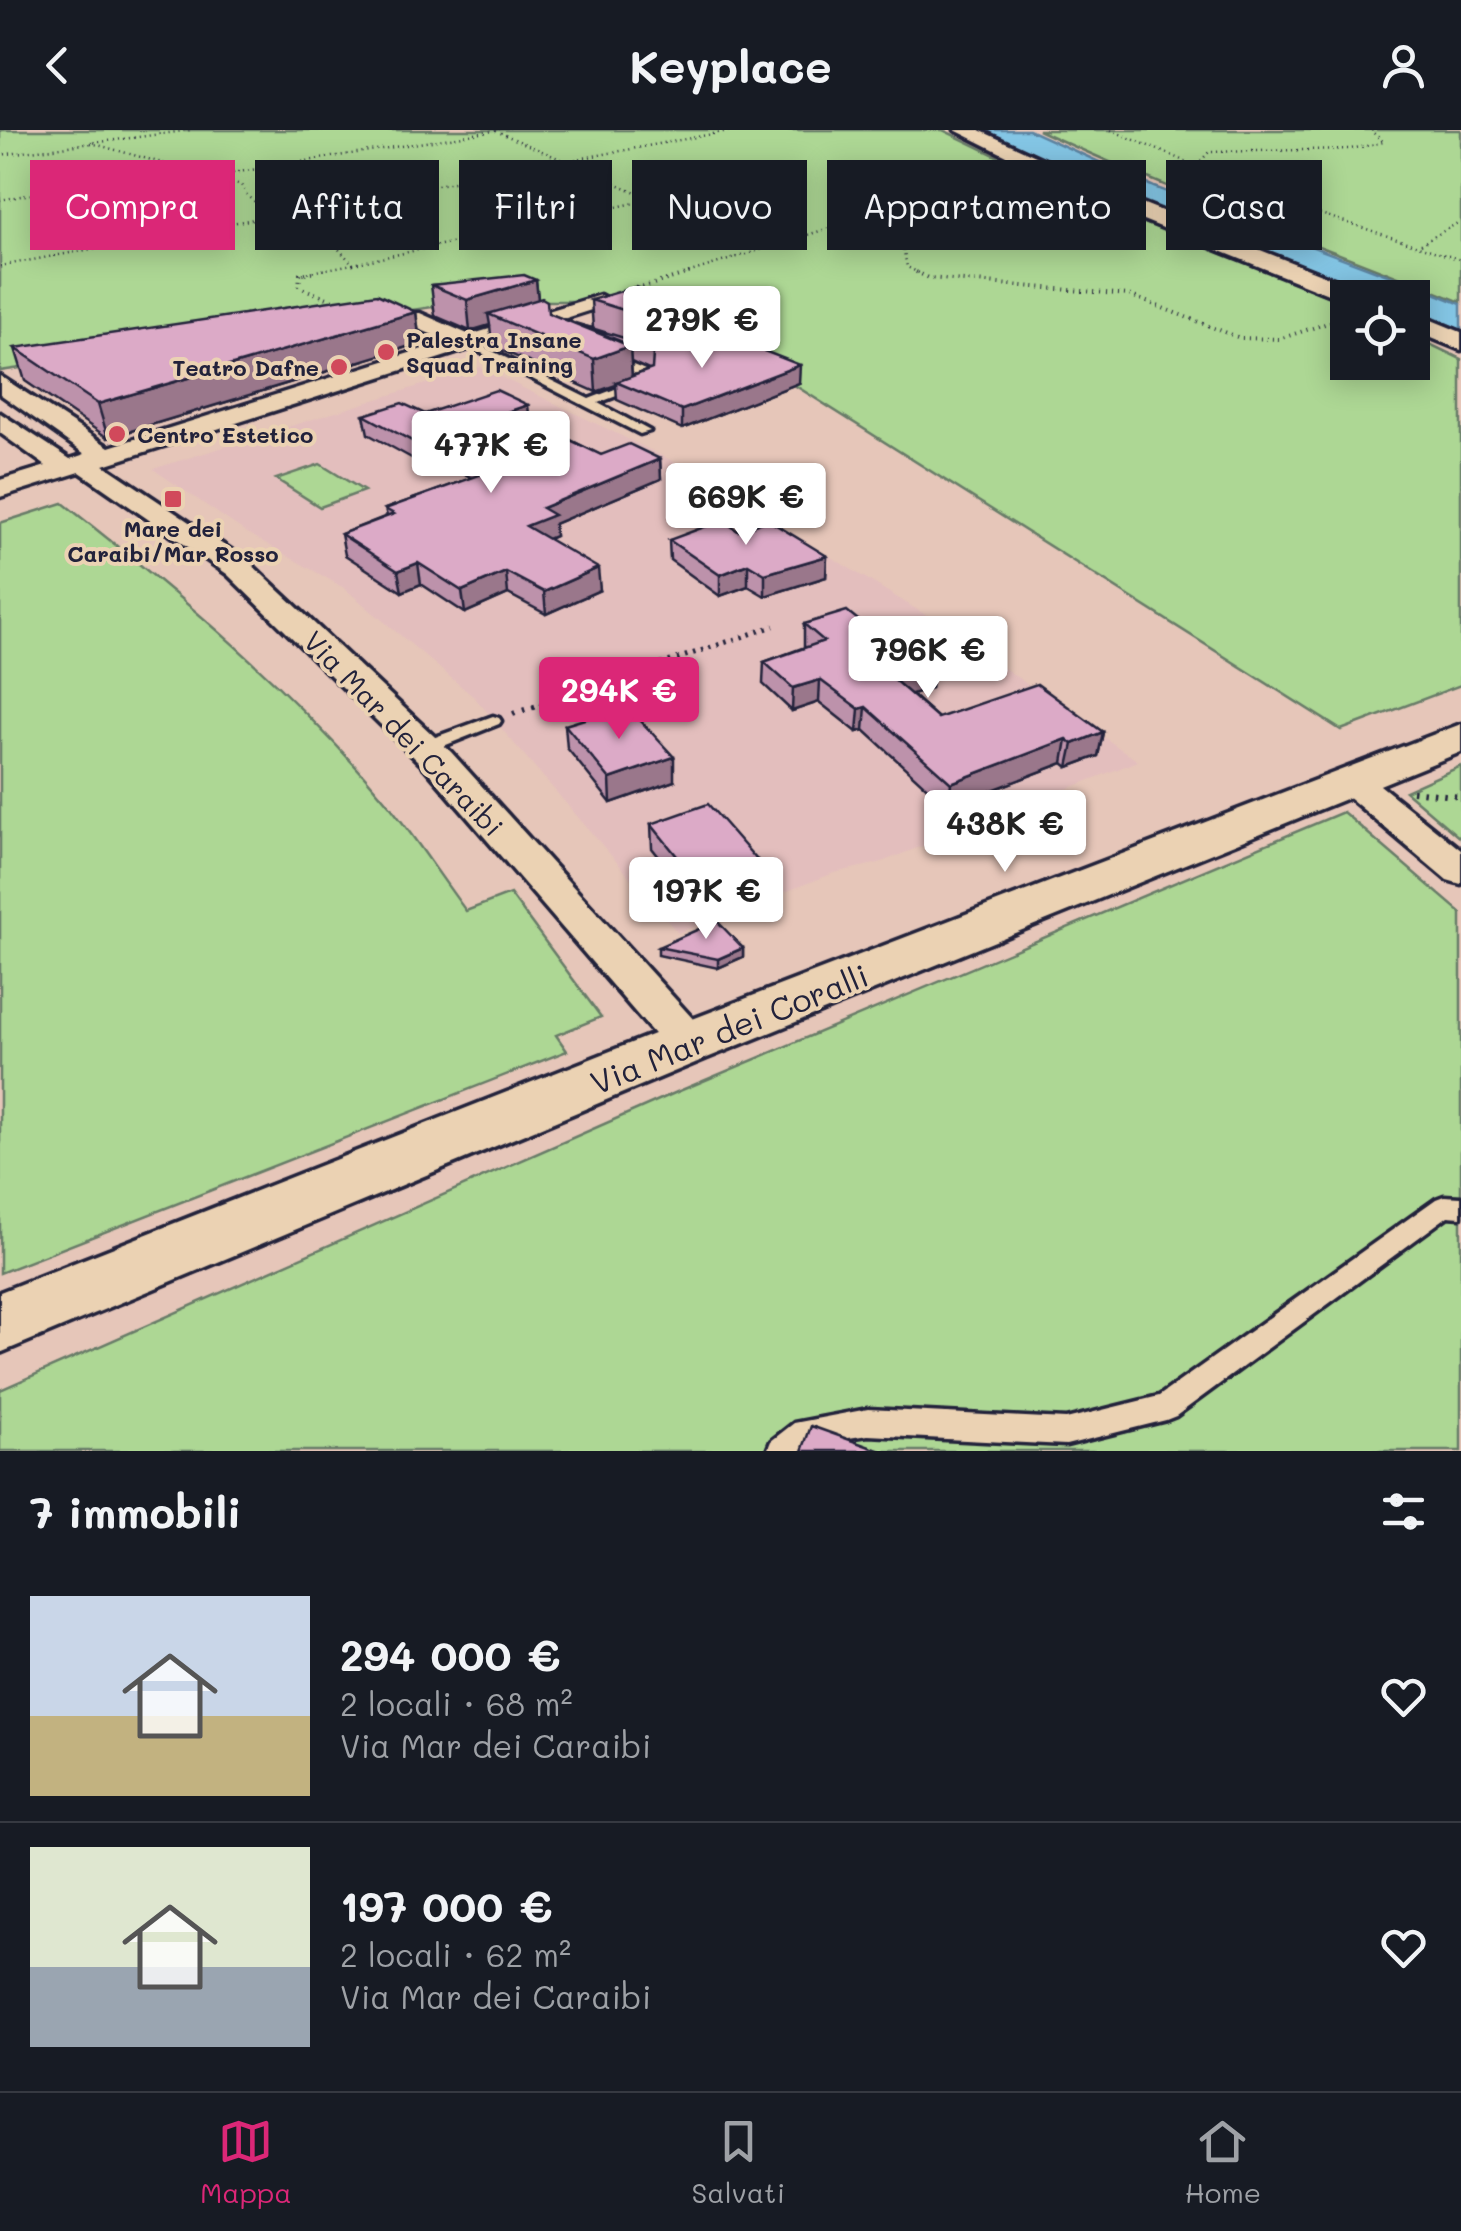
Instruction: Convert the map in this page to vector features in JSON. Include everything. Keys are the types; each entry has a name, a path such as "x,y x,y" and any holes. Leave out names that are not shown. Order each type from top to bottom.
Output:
{"street":[{"path":"964,130 1029,160"},
{"path":"1146,212 1330,286"},
{"path":"0,489 468,342 550,324 600,301"},
{"path":"412,318 468,342"},
{"path":"1430,328 1461,342"},
{"name":"Via Mar dei Caraibi","path":"0,383 85,463 245,575 425,747 688,1043"},
{"name":"Via Mar dei Caraibi","path":"0,421 85,463"},
{"name":"Via Mar dei Coralli","path":"0,1323 688,1043 1461,738"},
{"path":"1352,781 1461,871"}],"lane":[{"path":"468,342 644,431"},
{"path":"587,402 648,381 648,376 591,353"},
{"path":"425,747 492,721"},
{"path":"782,1451 804,1432 868,1422 1066,1432 1166,1407 1444,1206 1461,1207"}],"path":[{"path":"0,155 192,130"},
{"path":"235,173 497,130 564,160"},
{"path":"578,160 734,130"},
{"path":"1111,130 1177,160"},
{"path":"1202,160 1209,152 1351,149 1384,142 1371,131 1374,130"},
{"path":"91,144 152,160"},
{"path":"235,182 255,201"},
{"path":"0,200 30,194"},
{"path":"346,304 298,287 300,274 632,203"},
{"path":"1322,214 1461,260"},
{"path":"0,266 255,220"},
{"path":"1420,245 1461,221"},
{"path":"339,250 352,264"},
{"path":"600,301 762,250"},
{"path":"904,250 907,266 929,278 1129,295 1240,338 1279,339 1330,322"},
{"path":"492,721 774,626"}],"shaded area":[{"path":"480,367 679,464 942,625 1138,761 879,863 834,873 678,933 475,698 344,588 244,531 153,469"}],"green space":[{"path":"0,130 943,130 1005,160 827,160 827,250 1146,250 1146,222 1166,230 1166,250 1215,250 1330,297 1330,380 1430,380 1430,344 1461,359 1461,685 1341,730 661,301 473,301 0,371"},
{"path":"1038,130 1461,130 1461,302 1430,290 1430,280 1405,280 1322,248 1322,160 1166,160 1166,186 1146,177 1146,160 1106,160"},
{"path":"320,464 364,491 320,507 276,479"},
{"path":"63,503 193,609 314,722 389,805 466,911 510,894 601,1017 556,1035 567,1051 0,1273 0,523"},
{"path":"1461,766 1461,839 1405,791"},
{"path":"1343,812 1461,913 1461,1451 0,1451 0,1390 677,1092"}],"water":[{"path":"981,130 1029,130 1095,160 1045,160"},
{"path":"1146,183 1166,192 1166,212 1146,204"},
{"path":"1263,250 1321,250 1401,280 1340,280"},
{"path":"1430,291 1461,304 1461,330 1430,316"}],"building":[{"path":"524,275 536,280 467,300 431,285"},
{"path":"635,287 711,316 672,325 591,300"},
{"path":"377,294 416,312 98,404 15,348"},
{"path":"542,298 547,301 548,313 630,346 594,359 488,314"},
{"path":"575,323 663,350 704,348 728,337 800,365 682,410 616,382 652,369 653,354"},
{"path":"496,390 528,405 510,411 601,455 629,444 660,459 542,508 554,515 526,526 598,568 544,592 506,572 462,591 418,563 398,571 341,534 394,514 385,509 493,470 429,436 414,442 364,415 402,403 425,414"},
{"path":"723,520 738,531 768,520 827,556 765,574 748,564 720,575 669,540"},
{"path":"847,611 874,633 886,630 933,666 892,678 938,718 1037,684 1103,732 1073,744 1067,739 951,783 866,707 859,709 820,680 793,688 764,662 824,641 804,624"},
{"path":"627,706 674,757 610,779 565,725"},
{"path":"708,804 757,860 698,882 651,824"},
{"path":"717,921 743,948 718,959 658,947"},
{"path":"811,1426 881,1451 802,1451"}],"place":[{"name":"Palestra Insane Squad Training","path":"386,352"},
{"name":"Teatro Dafne","path":"339,367"},
{"name":"Centro Estetico","path":"117,434"},
{"name":"Mare dei Caraibi/Mar Rosso","path":"173,499"}]}
